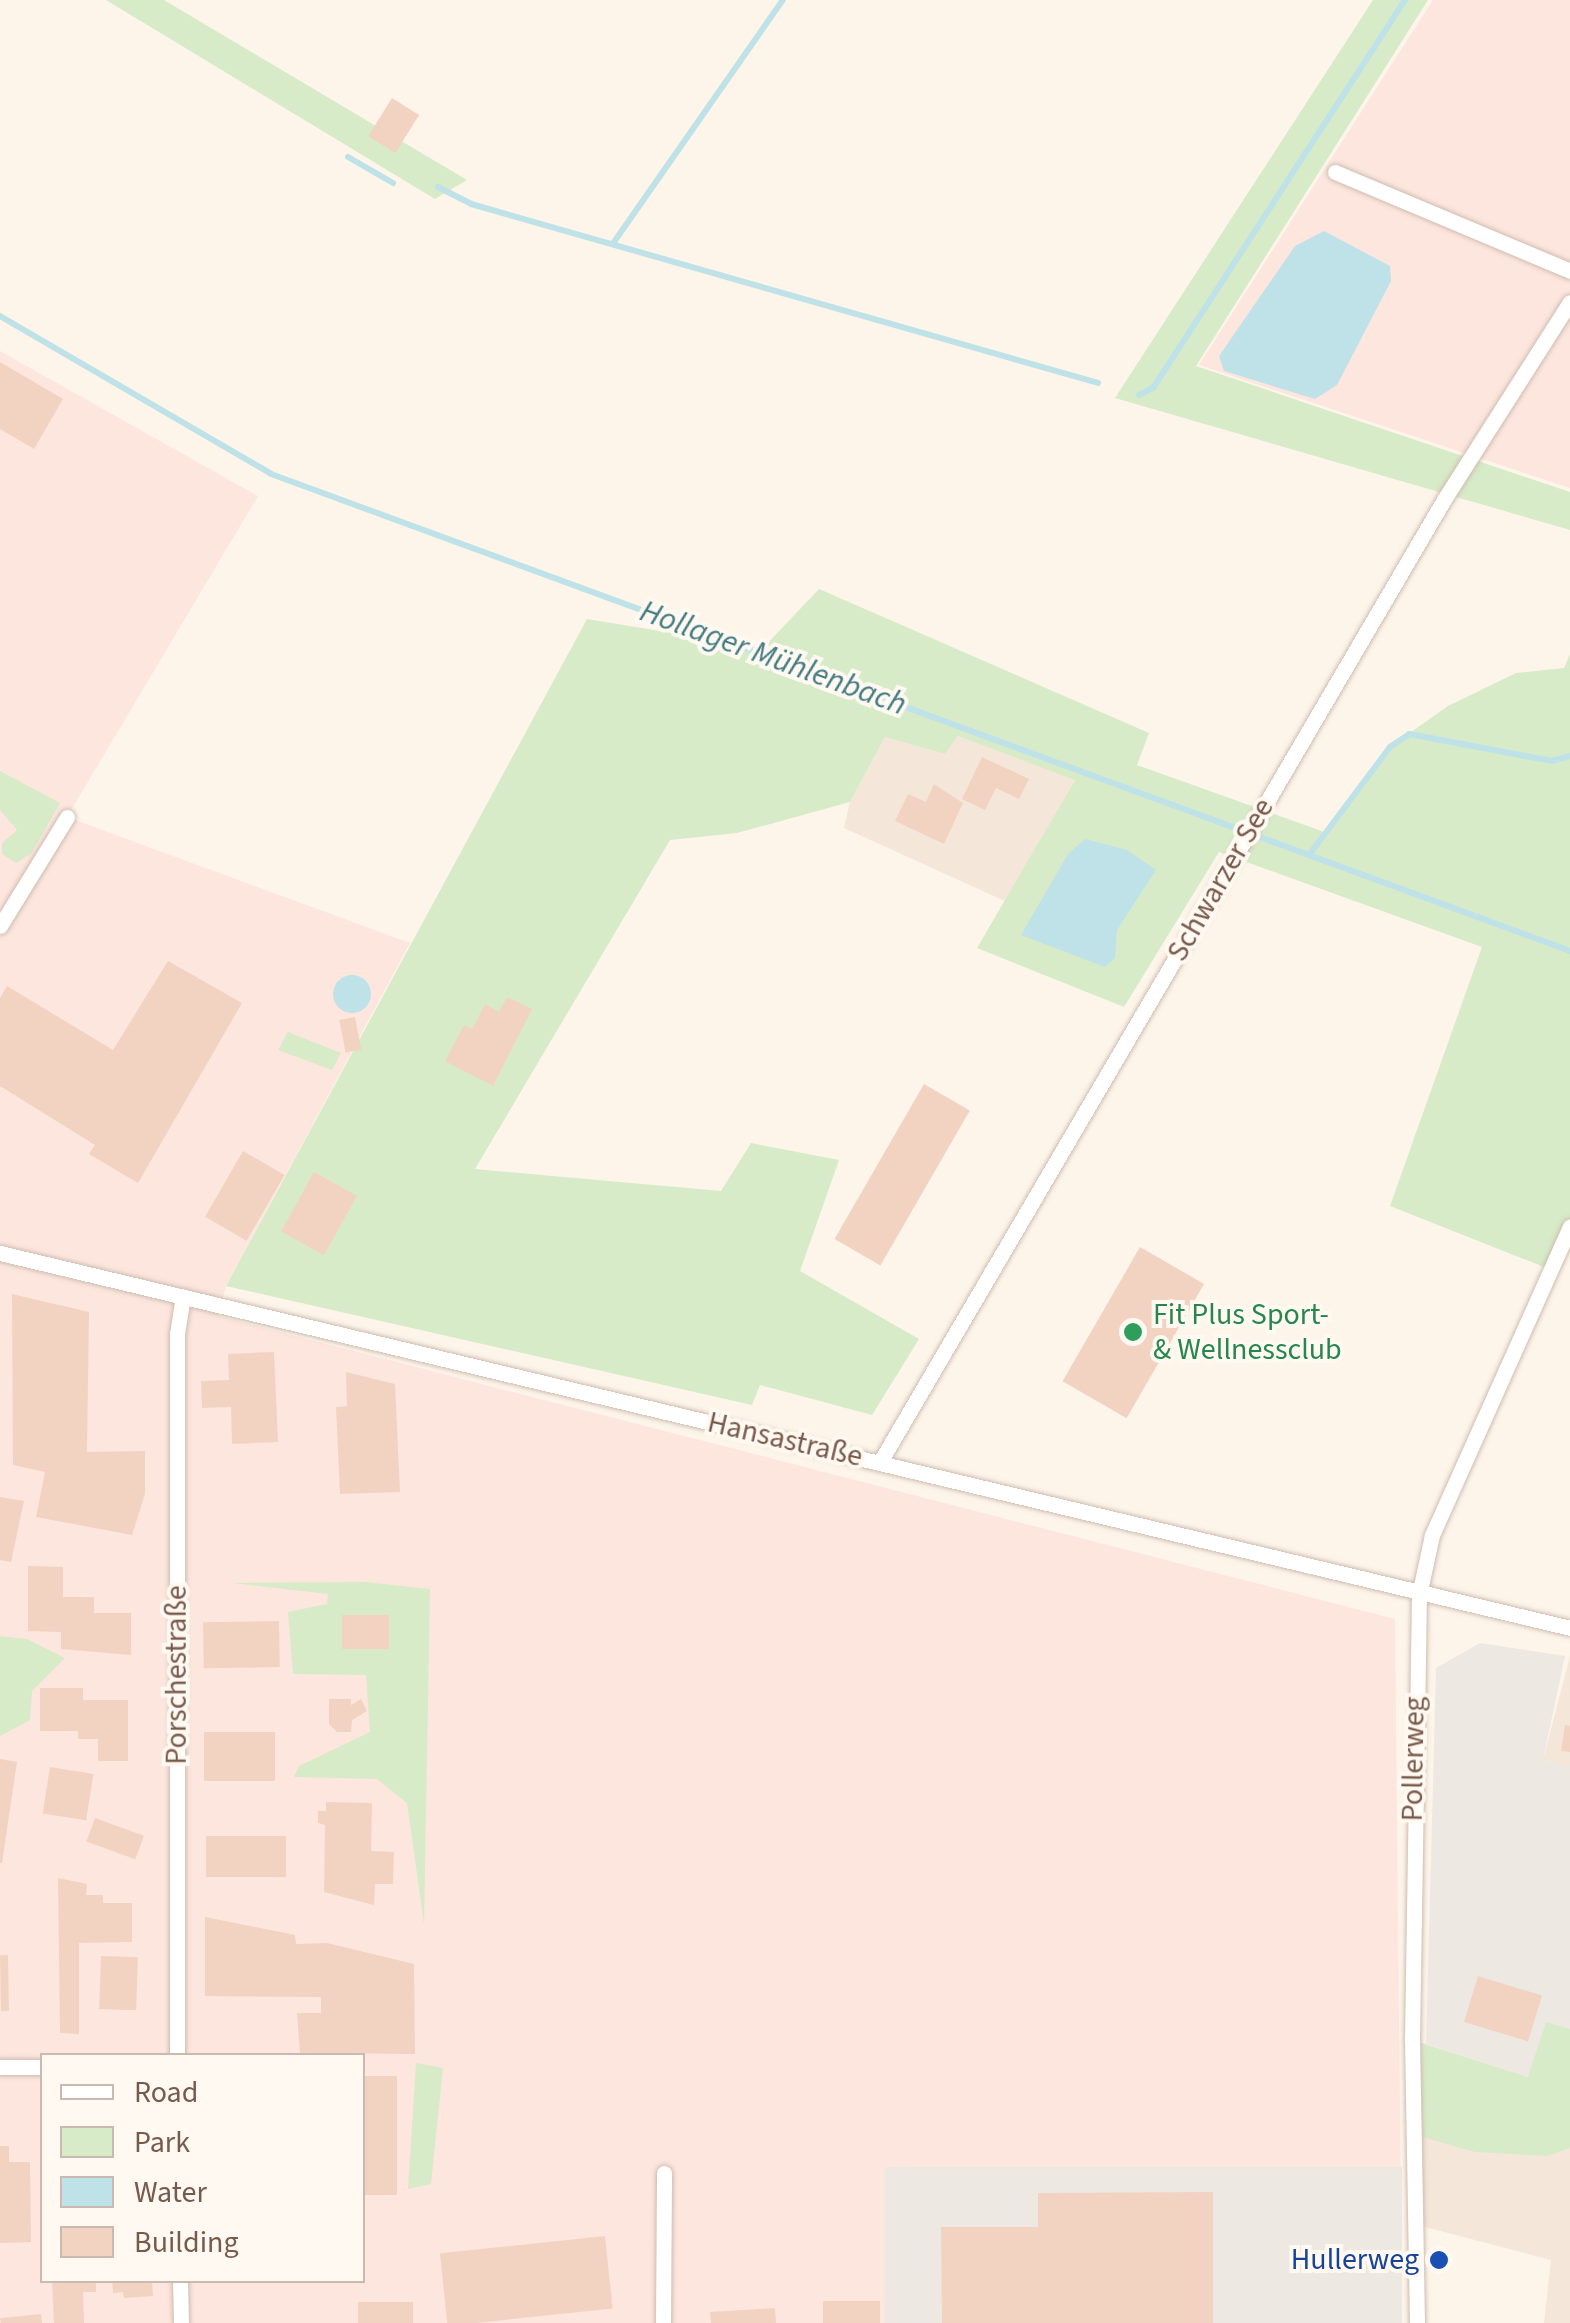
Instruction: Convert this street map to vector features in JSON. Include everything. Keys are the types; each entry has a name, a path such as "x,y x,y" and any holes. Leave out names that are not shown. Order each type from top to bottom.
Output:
{"street":[{"path":"1335,172 1570,271"},
{"name":"Schwarzer See","path":"880,1462 1445,498 1570,302"},
{"path":"0,926 66,817"},
{"name":"Pollerweg","path":"1417,2323 1412,2020 1419,1595 1432,1534 1570,1226"},
{"name":"Hansastraße","path":"0,1253 1570,1628"},
{"name":"Porschestraße","path":"178,2053 176,1334 183,1296"},
{"path":"0,2068 40,2067"},
{"path":"664,2173 664,2323"},
{"path":"180,2283 181,2323"}],"shaded area":[{"path":"1433,0 1570,0 1570,488 1199,365"},
{"path":"0,351 258,496 67,817 410,943 226,1286 218,1316 1395,1619 1402,2323 0,2323"},
{"path":"958,736 1075,779 1007,902 844,828 850,802 885,737 945,754"},
{"path":"1480,1643 1565,1656 1543,1760 1570,1766 1570,2029 1546,2023 1529,2077 1426,2044 1436,1668"},
{"path":"1570,1656 1570,1766 1543,1760"},
{"path":"1546,2022 1570,2029 1570,2323 1544,2323 1551,2260 1414,2224 1412,2040 1528,2077"},
{"path":"885,2167 1402,2167 1402,2323 885,2323"}],"green space":[{"path":"106,0 164,0 467,180 435,199"},
{"path":"1373,0 1428,0 1196,366 1570,492 1570,530 1115,398"},
{"path":"819,589 1149,733 1137,765 1327,833 1390,747 1448,706 1516,673 1564,668 1570,654 1570,1226 1549,1269 1390,1206 1482,947 1219,852 1124,1007 977,948 1075,780 958,736 945,754 885,737 850,802 737,833 670,840 475,1169 721,1191 751,1143 839,1160 800,1271 919,1339 872,1415 760,1385 752,1405 226,1286 587,619 763,648"},
{"path":"0,771 60,803 31,854 16,863 2,854 2,843 17,830 0,810"},
{"path":"288,1032 341,1053 332,1070 278,1050"},
{"path":"365,1582 430,1589 424,1924 407,1803 377,1779 294,1777 299,1766 370,1732 366,1675 293,1674 288,1612 327,1604 328,1594 232,1583"},
{"path":"0,1636 27,1639 65,1658 32,1691 30,1720 0,1736"},
{"path":"1546,2022 1570,2029 1570,2148 1547,2156 1475,2152 1412,2134 1412,2040 1528,2077"},
{"path":"416,2063 443,2068 431,2184 408,2189"}],"water":[{"path":"1324,231 1390,266 1391,281 1337,385 1315,399 1224,371 1219,356 1295,246"},
{"path":"1085,839 1127,850 1156,870 1117,930 1115,958 1105,967 1021,935 1068,854"},
{"path":"352,975 366,980 371,994 366,1008 352,1013 338,1008 333,994 338,980"}],"building":[{"path":"392,98 419,115 395,153 368,136"},
{"path":"0,362 63,399 34,449 0,429"},
{"path":"982,757 1029,779 1019,799 996,788 985,810 962,799"},
{"path":"934,784 963,803 944,844 895,821 908,794 926,802"},
{"path":"168,961 242,1003 138,1183 89,1154 95,1145 0,1086 0,998 7,986 113,1050"},
{"path":"507,997 532,1009 493,1086 445,1061 464,1025 472,1029 485,1004 499,1012"},
{"path":"355,1017 361,1049 346,1052 339,1020"},
{"path":"924,1084 970,1110 880,1266 834,1239"},
{"path":"243,1151 285,1175 247,1241 205,1217"},
{"path":"314,1172 357,1196 324,1255 281,1231"},
{"name":"Fit Plus Sport- & Wellnessclub","path":"1140,1247 1204,1284 1127,1418 1062,1381"},
{"path":"12,1294 89,1312 87,1452 145,1451 145,1494 132,1535 36,1517 45,1472 13,1465"},
{"path":"274,1352 278,1442 232,1444 231,1407 202,1408 201,1381 229,1380 228,1354"},
{"path":"346,1372 395,1384 400,1492 340,1494 336,1407 347,1406"},
{"path":"0,1497 24,1501 11,1562 0,1560"},
{"path":"28,1566 63,1567 63,1597 94,1597 94,1613 131,1613 131,1655 61,1649 61,1632 28,1631"},
{"path":"342,1615 389,1615 389,1649 342,1649"},
{"path":"279,1621 280,1667 204,1668 203,1622"},
{"path":"40,1688 83,1688 83,1700 128,1700 128,1761 98,1761 98,1739 78,1739 78,1731 40,1731"},
{"path":"329,1699 351,1699 351,1705 361,1699 367,1711 352,1720 351,1732 337,1732 329,1724"},
{"path":"1565,1725 1570,1726 1570,1752 1561,1751"},
{"path":"204,1732 275,1732 275,1781 204,1781"},
{"path":"0,1759 17,1762 2,1863 0,1863"},
{"path":"50,1767 93,1774 86,1820 43,1813"},
{"path":"326,1802 372,1803 371,1851 394,1852 393,1884 375,1884 374,1905 324,1892 325,1825 318,1823 318,1811 326,1811"},
{"path":"95,1818 144,1836 135,1859 86,1841"},
{"path":"206,1836 286,1836 286,1877 206,1877"},
{"path":"58,1878 87,1884 86,1895 103,1895 103,1903 132,1903 132,1942 79,1943 79,2034 60,2033"},
{"path":"205,1917 295,1935 296,1944 327,1943 414,1964 415,2054 300,2053 297,2013 321,2013 321,1997 205,1996"},
{"path":"0,1955 8,1955 9,2011 1,2011"},
{"path":"101,1956 138,1957 136,2010 99,2009"},
{"path":"1478,1976 1542,1996 1528,2041 1464,2022"},
{"path":"365,2076 397,2076 397,2195 365,2195"},
{"path":"0,2146 9,2146 9,2162 30,2162 31,2242 0,2243"},
{"path":"1213,2192 1213,2323 942,2323 941,2227 1038,2227 1038,2193"},
{"path":"605,2236 613,2309 447,2323 440,2253"},
{"path":"52,2283 96,2283 96,2292 83,2292 84,2323 54,2323"},
{"path":"112,2283 152,2283 153,2296 124,2298 123,2292 113,2293"},
{"path":"823,2301 880,2301 880,2323 823,2323"},
{"path":"358,2302 413,2302 413,2323 358,2323"},
{"path":"775,2308 776,2323 711,2323 710,2312"},
{"path":"41,2314 42,2323 1,2323 0,2318"}],"waterway":[{"path":"614,242 783,0"},
{"path":"1139,395 1153,388 1405,0"},
{"path":"348,157 393,183"},
{"path":"438,187 471,204 1098,383"},
{"name":"Hollager Mühlenbach","path":"0,316 271,474 1570,951"},
{"path":"1309,855 1390,747 1409,734 1552,761 1570,756"}],"place":[{"name":"Fit Plus Sport- & Wellnessclub","path":"1133,1332"},
{"name":"Hullerweg","path":"1439,2260"}]}
